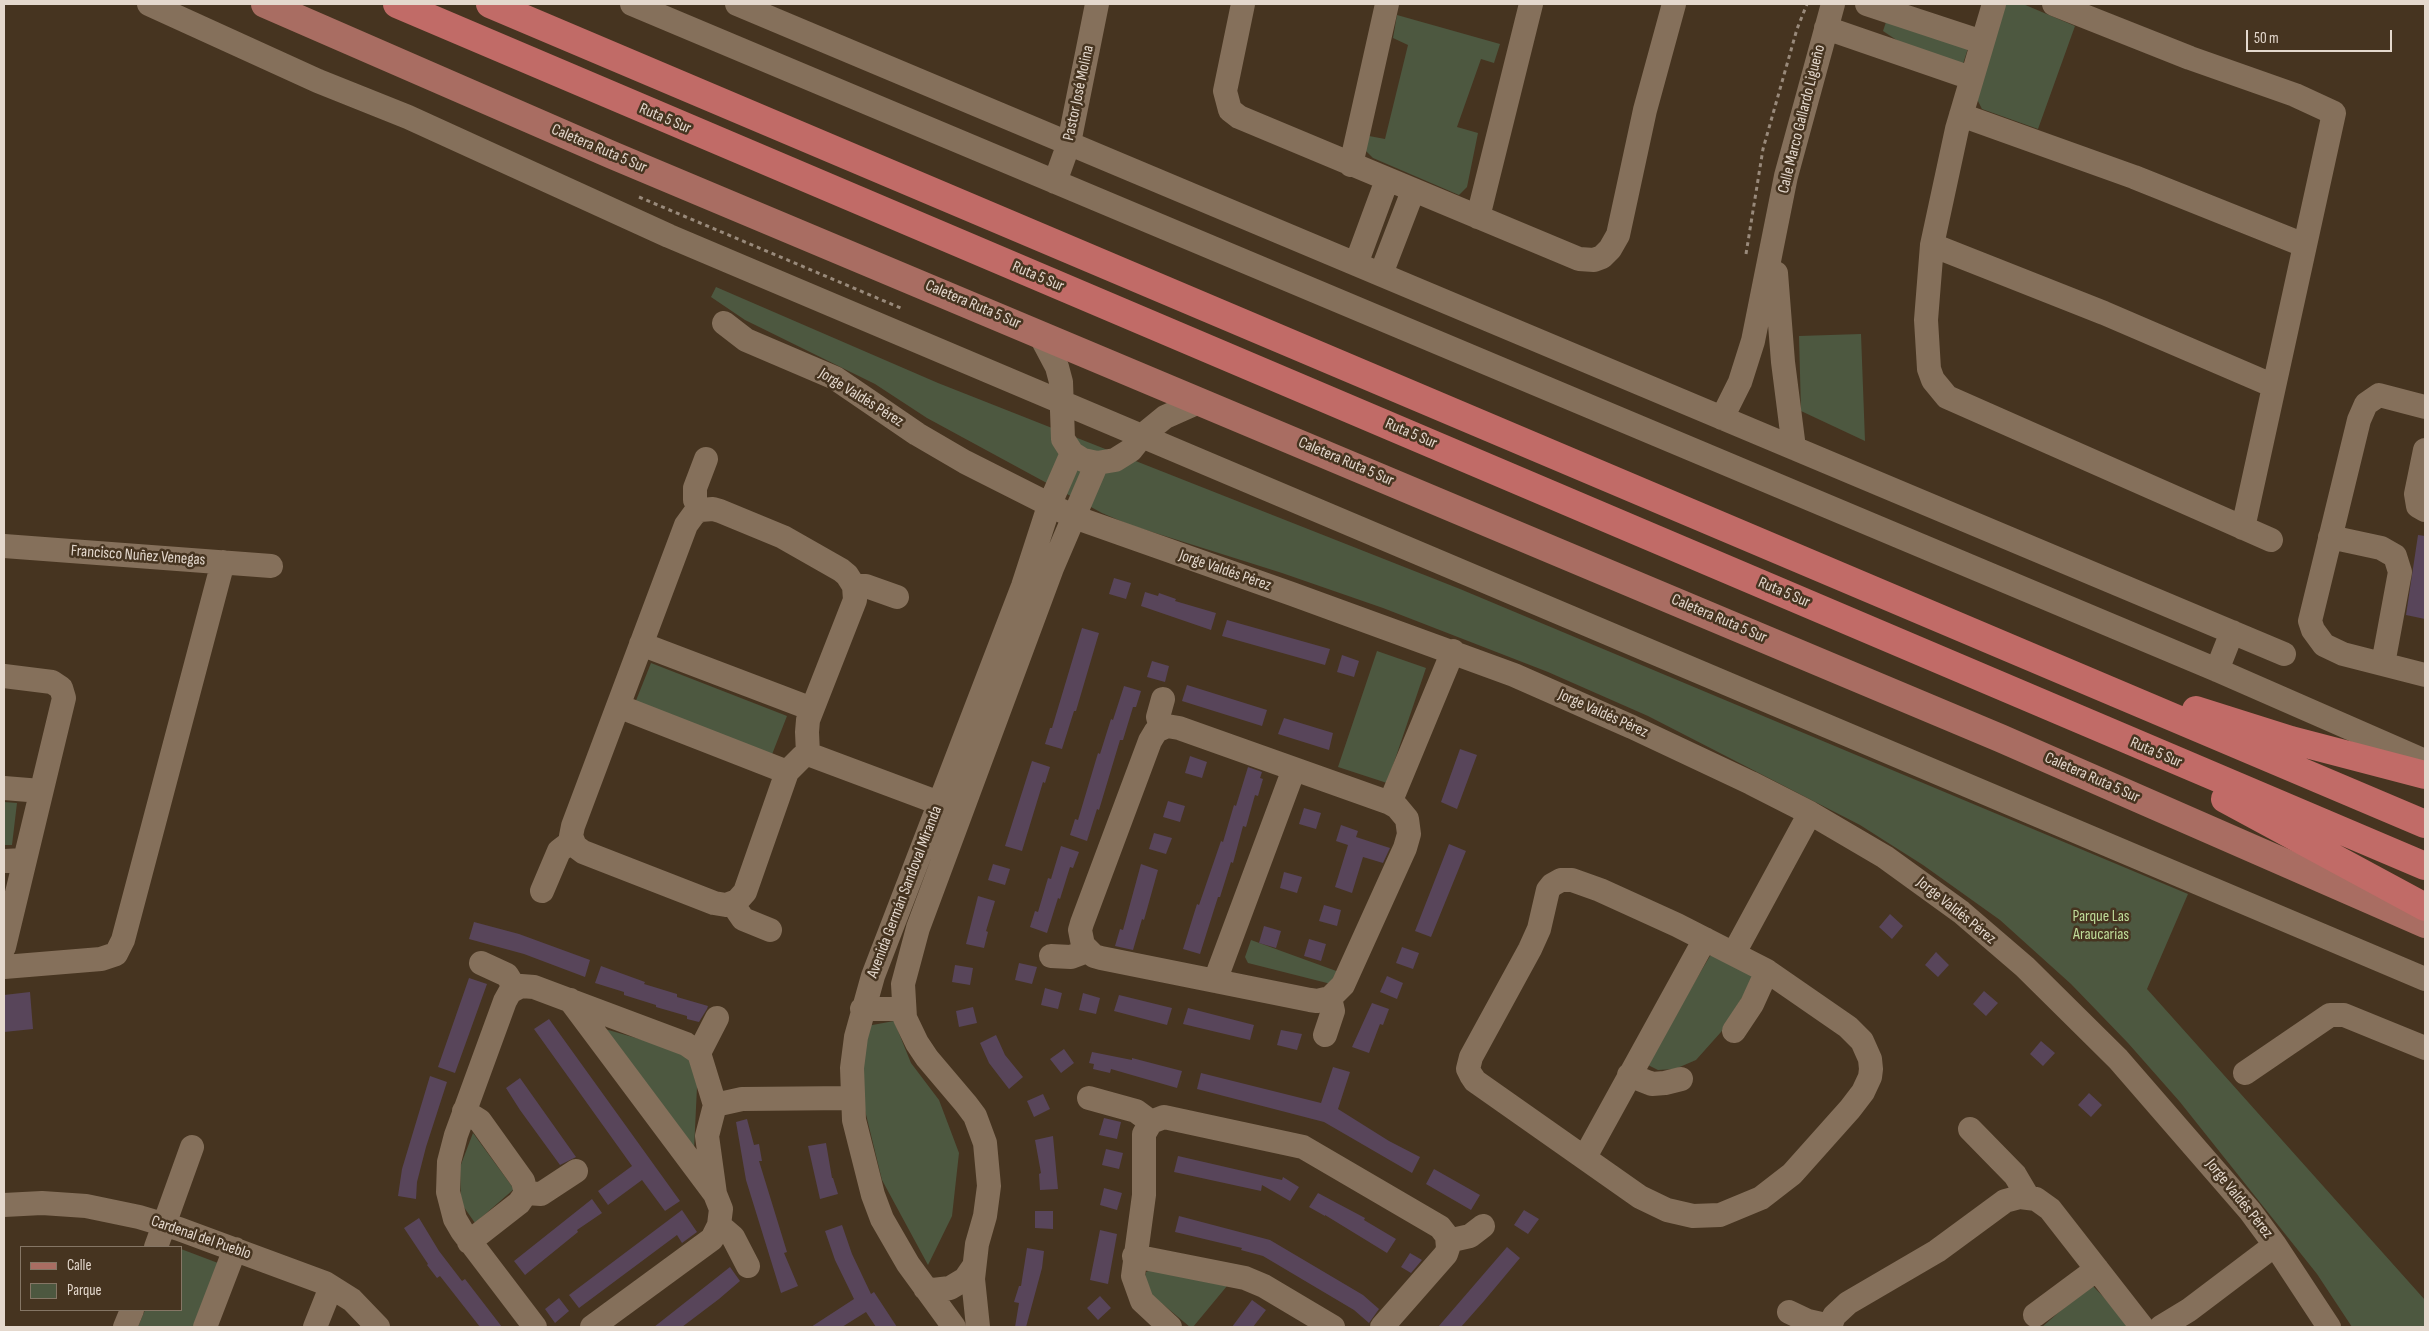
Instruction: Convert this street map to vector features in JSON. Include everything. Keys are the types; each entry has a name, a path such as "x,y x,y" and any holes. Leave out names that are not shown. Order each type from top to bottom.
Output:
{"highway":[{"name":"Ruta 5 Sur","path":"396,4 2425,866"},
{"path":"490,4 2425,824"},
{"path":"2025,656 2291,740 2425,775"},
{"path":"2099,729 2425,907"}],"main road":[{"name":"Caletera Ruta 5 Sur","path":"265,4 612,155 1991,734 2425,924"}],"street":[{"path":"149,4 660,232 2425,979"},
{"path":"632,4 2217,670 2425,761"},
{"path":"737,4 2284,654"},
{"name":"Pastor José Molina","path":"1055,182 1069,143 1097,4"},
{"path":"1243,4 1225,92 1230,110 1239,117 1579,259 1594,260 1610,249 1618,235 1645,110 1674,4"},
{"path":"1351,165 1387,4"},
{"path":"1478,217 1531,4"},
{"name":"Calle Marco Gallardo Ligueño","path":"1722,418 1740,382 1753,341 1786,176 1833,4"},
{"path":"1867,4 1982,42"},
{"path":"1994,4 1961,115 1932,245 1926,295 1929,369 1940,390 1947,396 2270,540"},
{"path":"2054,4 2190,58 2295,95 2334,113 2243,528"},
{"path":"1826,28 1971,78"},
{"path":"1961,115 2134,177 2304,245"},
{"path":"1356,264 1387,180"},
{"path":"1382,274 1413,191"},
{"name":"Calle Marco Gallardo Ligueño","path":"1775,235 1777,305 1794,448"},
{"path":"1932,245 2104,313 2274,386"},
{"name":"Jorge Valdés Pérez","path":"724,322 746,340 835,378 917,434 965,462 1074,518 1514,675 1632,727 1810,813 1877,852 1923,883 1961,912 2032,974 2125,1066 2223,1178 2275,1245 2329,1327"},
{"path":"1039,333 1057,367 1061,382 1063,403 1061,430 1066,447 1083,460 1097,464 1116,460 1124,456 1165,417 1201,401"},
{"path":"2425,407 2379,395 2366,404 2360,420 2310,621 2313,630 2324,645 2343,654 2425,675"},
{"path":"2425,450 2416,494 2418,506 2425,510"},
{"name":"Avenida Germán Sandoval Miranda","path":"978,1327 974,1299 974,1266 989,1186 986,1143 970,1110 917,1043 903,1009 903,984 911,950 994,691 1023,586 1049,506 1072,453"},
{"path":"700,510 695,500 695,488 706,459"},
{"name":"Avenida Germán Sandoval Miranda","path":"954,1327 894,1242 873,1195 858,1142 851,1098 852,1068 862,1009 939,803 1052,568 1097,464"},
{"path":"700,510 720,511 783,537 841,570 847,575 854,586 855,600 812,709 807,732 808,754 796,761 788,772 745,892 732,903 726,905 714,902 583,852 572,841 572,826 686,525 694,514 700,510"},
{"path":"2330,537 2381,548 2395,556 2400,572 2383,664"},
{"name":"Francisco Nuñez Venegas","path":"4,546 271,566"},
{"path":"4,968 101,959 116,954 124,940 223,562"},
{"path":"854,586 866,586 896,596"},
{"path":"2217,670 2232,632"},
{"path":"641,644 812,709"},
{"path":"1390,803 1453,652"},
{"path":"4,676 52,682 63,693 63,703 41,791 14,860 4,947"},
{"path":"1161,728 1158,717 1163,699"},
{"path":"618,706 788,772"},
{"path":"1166,726 1179,728 1390,803 1397,807 1406,819 1409,834 1408,841 1343,985 1330,998 1317,1001 1310,1000 1101,958 1088,951 1080,938 1082,923 1150,741 1161,728 1166,726"},
{"path":"808,754 939,803"},
{"path":"1215,981 1294,769"},
{"path":"4,788 41,791"},
{"path":"1734,953 1810,813"},
{"path":"542,891 559,851 572,841"},
{"path":"1561,880 1581,883 1734,953 1767,971 1856,1033 1870,1059 1870,1077 1863,1092 1850,1109 1792,1174 1761,1198 1733,1211 1720,1215 1693,1216 1667,1210 1640,1197 1475,1081 1468,1069 1470,1057 1530,949 1539,929 1548,890 1552,885 1561,880"},
{"path":"732,903 743,919 770,930"},
{"path":"1585,1157 1705,939"},
{"path":"1051,956 1071,957 1088,951"},
{"path":"481,963 507,975 515,988"},
{"path":"1734,1031 1752,1004 1767,971"},
{"path":"535,1327 470,1242 453,1213 447,1177 451,1150 464,1111 504,1001 515,988 528,986 570,1000 686,1044 699,1053 715,1105 698,1156"},
{"path":"1324,1035 1333,1011 1330,998"},
{"path":"570,1000 596,1035 698,1156 720,1210 719,1225 716,1233 705,1245 592,1327"},
{"path":"862,1009 903,1009"},
{"path":"2245,1073 2330,1015 2344,1015 2425,1048"},
{"path":"596,1035 602,1023 614,1016"},
{"path":"699,1053 717,1018"},
{"path":"1629,1075 1652,1084 1680,1079"},
{"path":"715,1105 742,1099 851,1098"},
{"path":"1089,1098 1136,1111 1150,1122"},
{"path":"464,1111 480,1121 523,1181 526,1194"},
{"path":"1170,1327 1147,1307 1137,1294 1132,1276 1144,1195 1144,1134 1150,1122 1157,1119 1170,1118 1303,1146 1440,1227 1447,1236 1448,1242 1448,1248 1442,1259 1382,1327"},
{"path":"1970,1129 2014,1175 2028,1197"},
{"path":"156,1246 192,1147"},
{"path":"526,1194 541,1194 576,1171"},
{"path":"470,1242 519,1203 526,1194"},
{"path":"1789,1312 1808,1321 1830,1326 1840,1309 1848,1303 1937,1251 2006,1202 2020,1197 2028,1197 2044,1203 2050,1209 2142,1327"},
{"name":"Cardenal del Pueblo","path":"4,1205 42,1203 86,1206 138,1217 236,1249 311,1277 352,1300 378,1327"},
{"path":"719,1225 733,1237 748,1266"},
{"path":"1448,1242 1470,1236 1483,1226"},
{"path":"2161,1327 2189,1310 2275,1245"},
{"path":"205,1327 236,1249"},
{"path":"1134,1256 1245,1278 1264,1286 1333,1327"},
{"path":"925,1288 942,1290 950,1288 965,1279 974,1266"},
{"path":"2035,1315 2097,1269"},
{"path":"315,1327 331,1287"},
{"path":"125,1327 132,1311"}],"green space":[{"path":"2023,4 2075,26 2038,129 1982,109 1975,95 2004,5"},
{"path":"1397,15 1500,44 1494,63 1481,59 1457,127 1478,133 1467,187 1459,195 1373,158 1364,149 1369,136 1385,139 1408,45 1393,38"},
{"path":"1887,19 1969,45 1962,67 1913,51 1883,31"},
{"name":"Parque Las Araucarias","path":"716,287 938,383 1460,589 2188,894 2147,989 2425,1300 2425,1327 2352,1327 2317,1274 2180,1102 2128,1043 2071,984 2000,920 1923,865 1860,825 1648,716 1548,672 1383,608 1282,573 1130,525 1102,513 927,418 875,384 745,320 711,297"},
{"path":"1861,334 1865,441 1801,411 1799,336"},
{"path":"1377,651 1426,668 1387,783 1338,767"},
{"path":"651,663 787,716 771,757 635,703"},
{"path":"4,802 17,803 12,845 4,845"},
{"path":"1251,940 1339,972 1331,984 1248,963 1245,957"},
{"path":"1724,955 1756,975 1721,1032 1696,1060 1675,1069 1658,1070 1646,1064 1710,956"},
{"path":"894,1021 911,1063 939,1100 959,1153 952,1216 928,1265 882,1180 861,1094 867,1026"},
{"path":"605,1029 674,1049 698,1066 694,1150"},
{"path":"473,1133 514,1189 475,1223 461,1203 460,1167"},
{"path":"182,1249 218,1263 193,1327 138,1327 145,1311 182,1311"},
{"path":"1155,1268 1227,1286 1193,1327 1190,1327 1147,1291 1144,1282 1146,1272"},
{"path":"2091,1284 2123,1317 2130,1327 2042,1327"}],"building":[{"path":"2418,535 2425,536 2425,619 2406,615"},
{"path":"1114,578 1131,583 1126,599 1109,594"},
{"path":"1145,592 1158,596 1159,593 1176,599 1175,601 1216,613 1211,630 1141,606"},
{"path":"1227,620 1330,649 1325,665 1222,636"},
{"path":"1082,628 1099,633 1076,711 1074,711 1062,749 1045,744 1050,728 1052,728"},
{"path":"1342,655 1359,661 1354,677 1337,672"},
{"path":"1152,661 1169,666 1165,682 1147,677"},
{"path":"1187,685 1267,710 1262,726 1182,701"},
{"path":"1124,686 1141,691 1136,707 1133,707 1123,740 1120,740 1099,810 1097,809 1087,841 1070,835 1075,819 1078,820 1098,753 1100,754"},
{"path":"1284,718 1333,733 1329,750 1278,734"},
{"path":"1460,749 1477,755 1457,809 1441,802"},
{"path":"1190,756 1207,762 1202,778 1185,773"},
{"path":"1032,761 1050,767 1045,783 1043,782 1022,851 1005,846"},
{"path":"1248,767 1262,772 1260,778 1263,779 1258,796 1255,795 1246,827 1243,826 1233,863 1231,862 1220,897 1218,897 1200,954 1183,949 1197,904 1199,905 1221,841 1223,842"},
{"path":"1168,801 1185,806 1180,822 1163,817"},
{"path":"1304,808 1321,813 1316,829 1299,824"},
{"path":"1341,825 1358,831 1356,837 1390,848 1383,863 1363,857 1352,893 1335,887 1348,845 1336,841"},
{"path":"1154,833 1172,838 1166,854 1149,849"},
{"path":"1449,844 1466,851 1431,937 1415,931"},
{"path":"1061,846 1079,852 1073,868 1070,867 1047,933 1030,927 1035,911 1038,912 1048,878 1051,879"},
{"path":"993,864 1010,869 1005,885 988,880"},
{"path":"1141,864 1158,870 1144,920 1142,919 1133,950 1115,946 1120,929 1123,930"},
{"path":"1284,872 1302,877 1297,893 1280,888"},
{"path":"978,896 995,901 986,931 988,932 984,948 966,944"},
{"path":"1324,905 1341,910 1337,926 1319,921"},
{"path":"1890,914 1903,926 1892,939 1879,927"},
{"path":"474,922 519,934 590,960 585,977 524,954 469,939"},
{"path":"1264,926 1281,931 1276,948 1259,943"},
{"path":"1309,939 1326,944 1321,961 1304,956"},
{"path":"1402,947 1419,953 1413,969 1396,963"},
{"path":"1936,952 1949,965 1938,977 1925,965"},
{"path":"1019,963 1037,967 1032,984 1015,980"},
{"path":"955,965 973,968 970,985 952,982"},
{"path":"601,966 645,982 644,984 677,994 677,997 708,1006 707,1009 699,1022 687,1019 687,1016 624,995 624,992 595,983"},
{"path":"1387,976 1403,983 1397,999 1380,992"},
{"path":"469,978 487,984 455,1073 438,1067"},
{"path":"1045,988 1062,993 1058,1009 1041,1005"},
{"path":"1984,991 1998,1003 1986,1016 1973,1004"},
{"path":"30,992 33,1029 4,1032 4,995"},
{"path":"1083,993 1100,998 1096,1014 1079,1010"},
{"path":"1119,995 1172,1008 1167,1025 1114,1011"},
{"path":"1372,1003 1389,1009 1383,1025 1380,1024 1369,1053 1352,1047"},
{"path":"973,1007 977,1023 959,1027 956,1011"},
{"path":"1188,1008 1254,1025 1250,1040 1183,1024"},
{"path":"549,1019 680,1201 665,1211 642,1180 608,1205 598,1191 632,1166 534,1029"},
{"path":"1281,1030 1302,1034 1297,1050 1277,1045"},
{"path":"996,1035 1005,1055 1023,1077 1009,1089 989,1063 980,1043"},
{"path":"2041,1041 2055,1053 2043,1066 2030,1054"},
{"path":"1064,1049 1074,1063 1061,1073 1050,1059"},
{"path":"1092,1052 1132,1060 1132,1058 1182,1071 1177,1088 1111,1069 1110,1073 1093,1069 1094,1064 1089,1063"},
{"path":"1333,1067 1350,1072 1338,1109 1389,1141 1420,1157 1412,1173 1324,1122 1197,1089 1201,1073 1321,1103"},
{"path":"430,1076 447,1082 426,1147 417,1182 416,1199 398,1196 402,1169"},
{"path":"520,1078 576,1157 560,1165 520,1110 506,1088"},
{"path":"2089,1093 2102,1105 2091,1117 2078,1105"},
{"path":"1043,1094 1050,1109 1034,1117 1027,1101"},
{"path":"1104,1118 1121,1122 1117,1139 1099,1135"},
{"path":"747,1119 754,1145 759,1144 762,1161 759,1161 787,1252 784,1253 798,1286 781,1293 746,1180 736,1122"},
{"path":"1053,1136 1058,1189 1040,1190 1039,1174 1041,1173 1035,1140"},
{"path":"826,1143 832,1178 838,1194 820,1199 808,1146"},
{"path":"1106,1149 1123,1153 1119,1169 1102,1165"},
{"path":"1178,1156 1282,1180 1283,1177 1299,1187 1290,1201 1262,1185 1261,1191 1174,1172"},
{"path":"1434,1169 1480,1195 1471,1210 1426,1184"},
{"path":"1104,1188 1122,1193 1117,1210 1100,1205"},
{"path":"1318,1193 1365,1218 1364,1220 1396,1239 1387,1253 1309,1207"},
{"path":"592,1199 602,1213 577,1230 578,1232 525,1275 514,1261"},
{"path":"682,1210 697,1232 682,1243 677,1235 579,1308 569,1295"},
{"path":"1524,1210 1539,1219 1528,1234 1514,1225"},
{"path":"1035,1211 1053,1211 1053,1229 1035,1228"},
{"path":"1179,1216 1270,1240 1363,1295 1379,1309 1369,1323 1354,1310 1263,1256 1241,1250 1242,1248 1175,1232"},
{"path":"419,1218 439,1251 462,1281 465,1279 502,1327 480,1327 440,1276 437,1278 427,1265 404,1228"},
{"path":"842,1225 852,1254 871,1294 874,1292 897,1327 876,1327 866,1312 842,1327 811,1327 854,1299 835,1260 825,1231"},
{"path":"1100,1230 1117,1234 1108,1284 1090,1280"},
{"path":"1507,1247 1520,1258 1484,1301 1461,1327 1438,1327"},
{"path":"1027,1248 1044,1251 1042,1268 1026,1327 1015,1327 1019,1303 1014,1302 1019,1286 1021,1286"},
{"path":"1410,1253 1422,1260 1411,1273 1401,1267"},
{"path":"730,1267 740,1281 719,1299 682,1327 654,1327"},
{"path":"1100,1296 1111,1308 1098,1320 1087,1308"},
{"path":"559,1298 569,1311 555,1323 545,1309"},
{"path":"1252,1300 1266,1310 1253,1327 1232,1327"}]}
